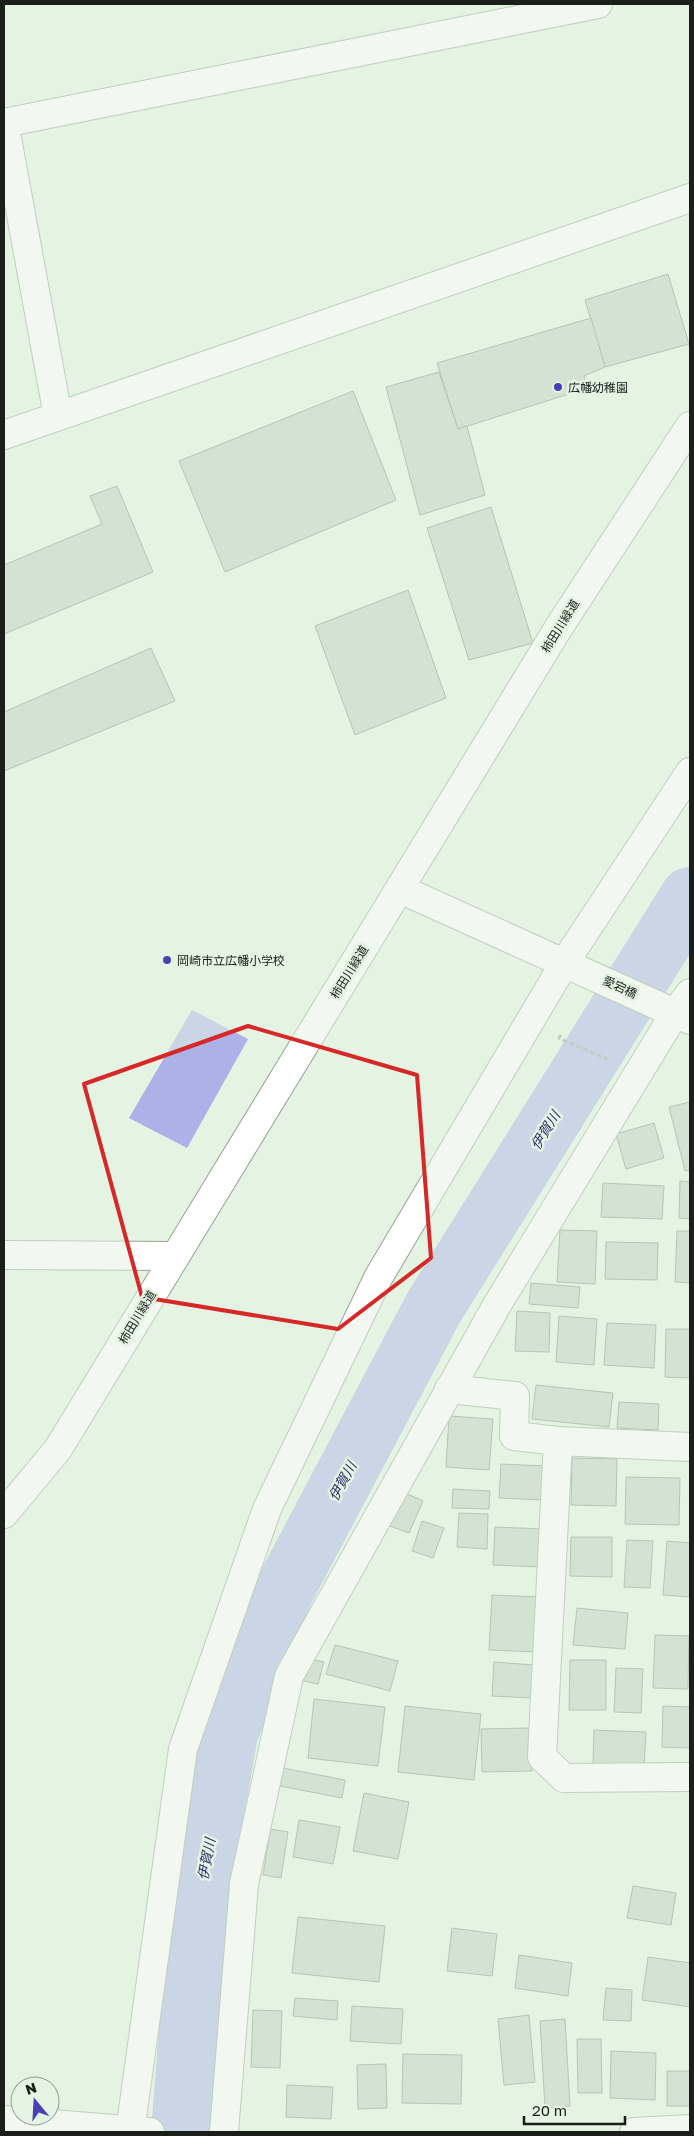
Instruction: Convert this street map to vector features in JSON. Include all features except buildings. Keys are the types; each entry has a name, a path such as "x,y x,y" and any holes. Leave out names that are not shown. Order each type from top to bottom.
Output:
{"street":[{"path":"58,416 4,122 598,4"},
{"path":"4,435 690,198"},
{"name":"柿田川緑道","path":"4,1514 58,1449 559,627 690,426"},
{"path":"4,2120 137,2132 183,1749 267,1509 378,1278 565,962 690,772"},
{"name":"愛宕橋","path":"400,889 565,962 687,1003"},
{"path":"224,2132 244,1884 289,1676 496,1305 687,1003"},
{"path":"4,1255 174,1256"},
{"path":"449,1389 515,1396 514,1436 558,1441 690,1447"},
{"path":"558,1441 542,1757 564,1778 690,1777"},
{"path":"634,2132 690,2129"}],"path":[{"path":"563,1031 559,1038 610,1060"}],"highlighted area":[{"path":"248,1026 417,1075 431,1258 338,1329 142,1297 84,1084"}],"water":[{"path":"192,1010 248,1039 187,1148 129,1118"}],"waterway":[{"name":"伊賀川","path":"181,2132 200,1891 228,1734 284,1591 434,1307 690,897"}],"place":[{"name":"広幡幼稚園","path":"558,387"},
{"name":"岡崎市立広幡小学校","path":"167,960"}]}
